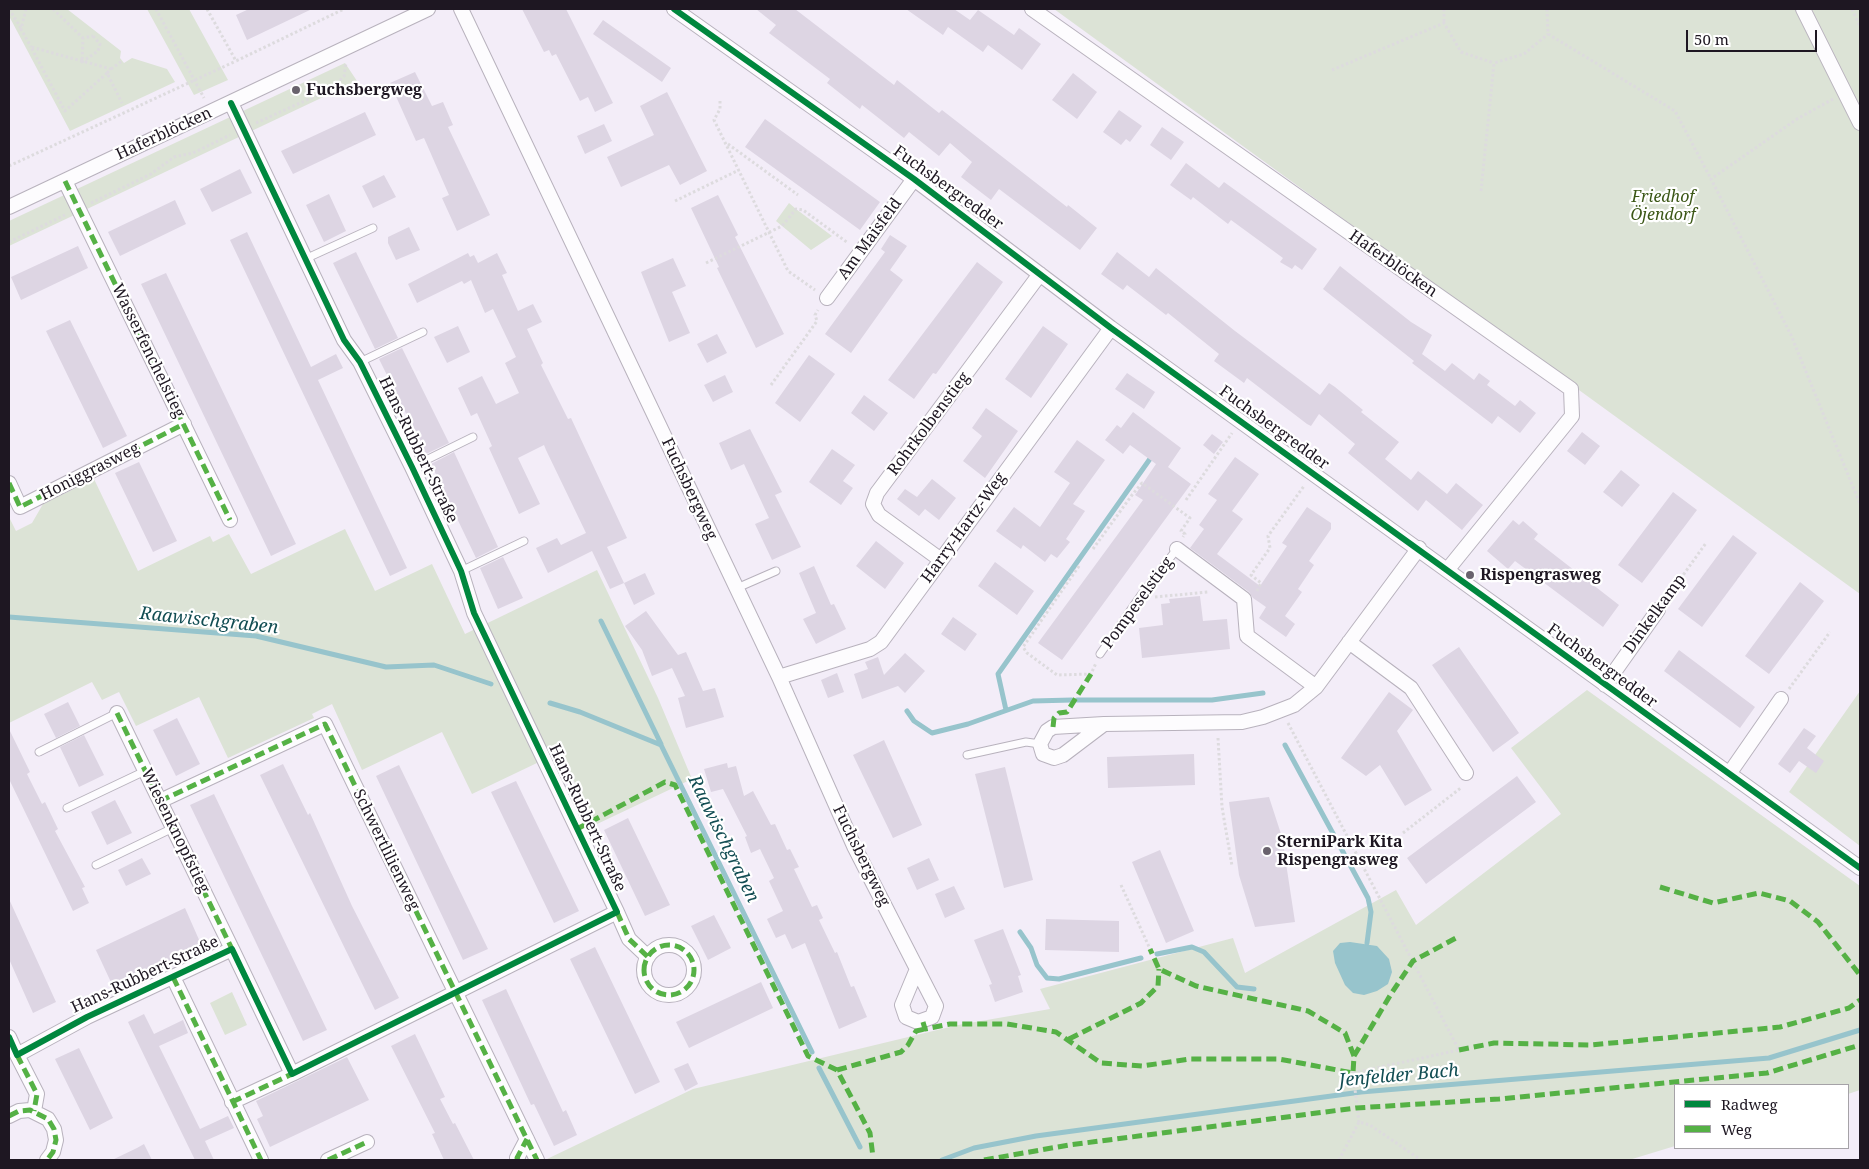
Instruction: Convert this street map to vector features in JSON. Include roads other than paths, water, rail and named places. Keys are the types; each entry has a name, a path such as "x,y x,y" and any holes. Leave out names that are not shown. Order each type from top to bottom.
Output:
{"street":[{"name":"Haferblöcken","path":"9,207 428,9"},
{"name":"Fuchsbergweg","path":"461,9 779,677 854,846 917,969"},
{"name":"Fuchsbergredder","path":"674,9 914,179 1111,328 1448,569 1605,685 1860,868"},
{"name":"Haferblöcken","path":"1032,9 1571,390 1572,416 1448,569"},
{"path":"1803,9 1860,123"},
{"name":"Hans-Rubbert-Straße","path":"173,977 232,1102 617,912 474,613 461,571 412,467 360,362 344,340 231,103"},
{"name":"Am Maisfeld","path":"827,298 914,179"},
{"name":"Wasserfenchelstieg","path":"65,181 230,520"},
{"name":"Rohrkolbenstieg","path":"941,560 879,515 873,504 877,493 1040,274"},
{"name":"Harry-Hartz-Weg","path":"779,677 870,649 881,642 1111,328"},
{"name":"Honiggrasweg","path":"9,483 20,507 184,424"},
{"path":"1104,724 1063,755 1054,758 1044,754 1040,744 1047,732 1053,727 1104,724 1242,722 1281,711 1306,698 1418,548"},
{"name":"Pompeselstieg","path":"1177,549 1244,599 1247,636 1316,687"},
{"name":"Dinkelkamp","path":"1605,685 1658,610"},
{"path":"1349,642 1411,688 1466,773"},
{"path":"1729,774 1782,700"},
{"name":"Wiesenknopfstieg","path":"117,713 232,949"},
{"name":"Schwertlilienweg","path":"160,801 325,724 537,1160"},
{"path":"617,912 628,939 648,957"},
{"name":"Hans-Rubbert-Straße","path":"17,1055 87,1017 232,949 292,1074"},
{"path":"9,1037 37,1094 34,1111"},
{"path":"232,1102 261,1160"},
{"path":"9,1116 22,1110 34,1111 48,1119 55,1132 55,1148 47,1160"},
{"path":"518,1160 517,1158 527,1139"},
{"path":"328,1160 367,1142"}],"lane":[{"path":"305,259 373,228"},
{"path":"360,362 423,332"},
{"path":"412,467 473,437"},
{"path":"461,571 524,541"},
{"name":"Pompeselstieg","path":"1100,654 1141,595 1177,549"},
{"path":"737,588 776,571"},
{"path":"39,752 117,713"},
{"path":"967,755 1026,742 1040,744"},
{"path":"67,808 145,771"},
{"path":"96,865 173,828"}],"water":[{"path":"1350,942 1377,946 1389,959 1392,972 1388,984 1377,991 1364,995 1353,993 1345,985 1335,963 1333,951 1340,943"}],"waterway":[{"path":"1006,710 998,674 1152,456"},
{"name":"Raawischgraben","path":"9,617 256,636 386,667 434,665 491,684"},
{"path":"601,621 661,744"},
{"path":"1077,700 1212,700 1263,693"},
{"path":"907,711 914,721 932,733 968,724 1033,701 1072,700"},
{"name":"Raawischgraben","path":"550,703 580,712 661,745 812,1052"},
{"path":"1285,745 1368,898 1371,912 1367,943"},
{"path":"1020,932 1031,948 1037,965 1047,978 1059,979 1141,958"},
{"path":"1157,954 1192,947 1204,952 1237,987 1254,989"},
{"name":"Jenfelder Bach","path":"942,1160 974,1148 1036,1136 1361,1092 1769,1058 1860,1030"},
{"name":"Raawischgraben","path":"819,1068 860,1147"}],"place":[{"name":"Fuchsbergweg","path":"296,90"},
{"name":"Rispengrasweg","path":"1470,575"},
{"name":"SterniPark Kita Rispengrasweg","path":"1267,851"}],"park label":[{"name":"Friedhof Öjendorf","path":"1663,206"}]}
